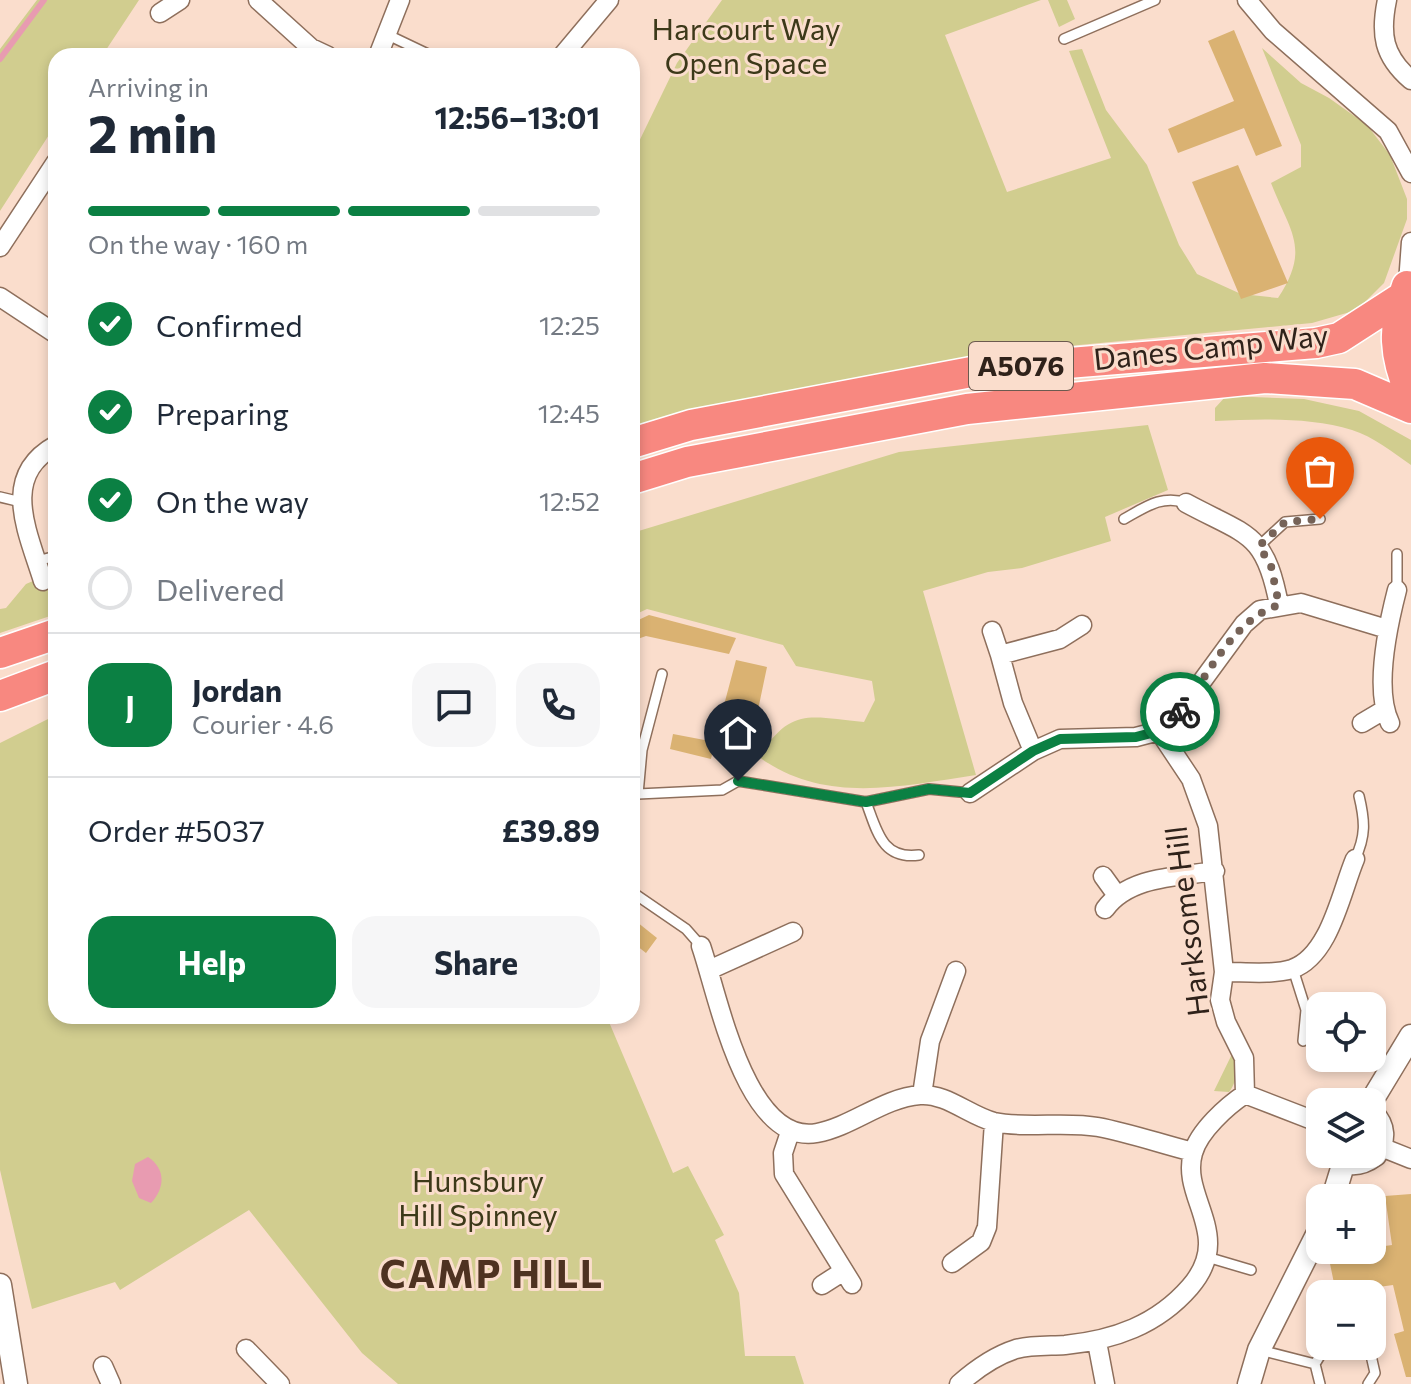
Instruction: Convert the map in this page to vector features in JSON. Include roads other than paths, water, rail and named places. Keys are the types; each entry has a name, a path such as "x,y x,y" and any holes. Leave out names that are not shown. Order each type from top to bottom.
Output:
{"highway":[{"path":"1408,286 1395,328 1394,350 1411,395"},
{"name":"Danes Camp Way","path":"640,441 691,425 982,370 1316,343 1339,338 1408,286"},
{"name":"Danes Camp Way","path":"640,477 687,462 967,409 1265,378 1355,384 1411,408"},
{"path":"0,653 48,637"},
{"path":"0,696 48,678"}],"street":[{"path":"160,13 180,0"},
{"path":"258,0 311,48"},
{"path":"382,48 400,0"},
{"path":"569,48 609,0"},
{"path":"1247,0 1273,31 1388,131 1411,173"},
{"path":"1387,0 1382,33 1384,45 1391,59 1411,80"},
{"path":"0,247 48,174"},
{"path":"1408,286 1411,242"},
{"path":"0,297 48,329"},
{"path":"43,581 8,499 27,465 48,451"},
{"path":"1186,503 1259,546 1271,566 1279,605"},
{"path":"1362,723 1387,716 1387,629 1397,590"},
{"path":"970,793 1033,751 1060,739 1136,737 1159,731 1185,705 1244,624 1260,610 1301,603 1387,629"},
{"path":"1000,655 1060,639 1082,625"},
{"path":"992,631 1013,703 1033,751"},
{"name":"Harksome Hill","path":"1159,731 1191,779 1201,803 1215,871 1224,972 1222,1011 1244,1058 1245,1094"},
{"path":"1224,972 1293,969 1309,958 1323,939 1355,859"},
{"path":"1103,876 1110,902 1157,879 1215,871"},
{"path":"709,970 793,932"},
{"path":"701,946 726,1027 756,1098 770,1117 790,1132 814,1133 839,1127 891,1103 922,1095 956,1104 994,1122 1098,1127 1193,1152"},
{"path":"922,1095 930,1041 956,971"},
{"path":"1379,1088 1411,1036"},
{"path":"959,1384 981,1365 1018,1349 1097,1342 1131,1331 1169,1308 1193,1284 1207,1257 1208,1227 1192,1176 1193,1152 1218,1117 1245,1094 1306,1118"},
{"path":"952,1263 981,1242 987,1227 994,1122"},
{"path":"790,1132 783,1153 784,1174 848,1278 822,1285"},
{"path":"1386,1149 1411,1159"},
{"path":"1249,1384 1259,1350 1306,1257"},
{"path":"0,1285 4,1330 16,1384"},
{"path":"1097,1342 1105,1384"},
{"path":"246,1349 280,1384"},
{"path":"103,1366 111,1384"}],"lane":[{"path":"1064,39 1155,0"},
{"path":"388,35 415,48"},
{"path":"1124,519 1166,499 1186,503"},
{"path":"1259,546 1285,522 1320,519"},
{"path":"1397,554 1397,590"},
{"path":"37,561 48,558"},
{"path":"640,772 642,750 662,674"},
{"path":"640,794 722,790 738,781 866,802 929,789 970,793"},
{"path":"1355,859 1364,840 1365,821 1359,796"},
{"path":"866,802 883,846 894,855 919,855"},
{"path":"640,897 668,915 701,946"},
{"path":"1293,969 1306,1010 1303,1041"},
{"path":"1207,1257 1251,1270"},
{"path":"1259,1350 1315,1364"},
{"path":"1317,1360 1315,1364 1320,1384"},
{"path":"1368,1384 1375,1373 1372,1360"}],"waterway":[{"path":"0,59 44,0"}],"district":[{"name":"CAMP HILL","path":"492,1275"}],"park label":[{"name":"Harcourt Way Open Space","path":"746,47"},
{"name":"Hunsbury Hill Spinney","path":"478,1199"}]}
